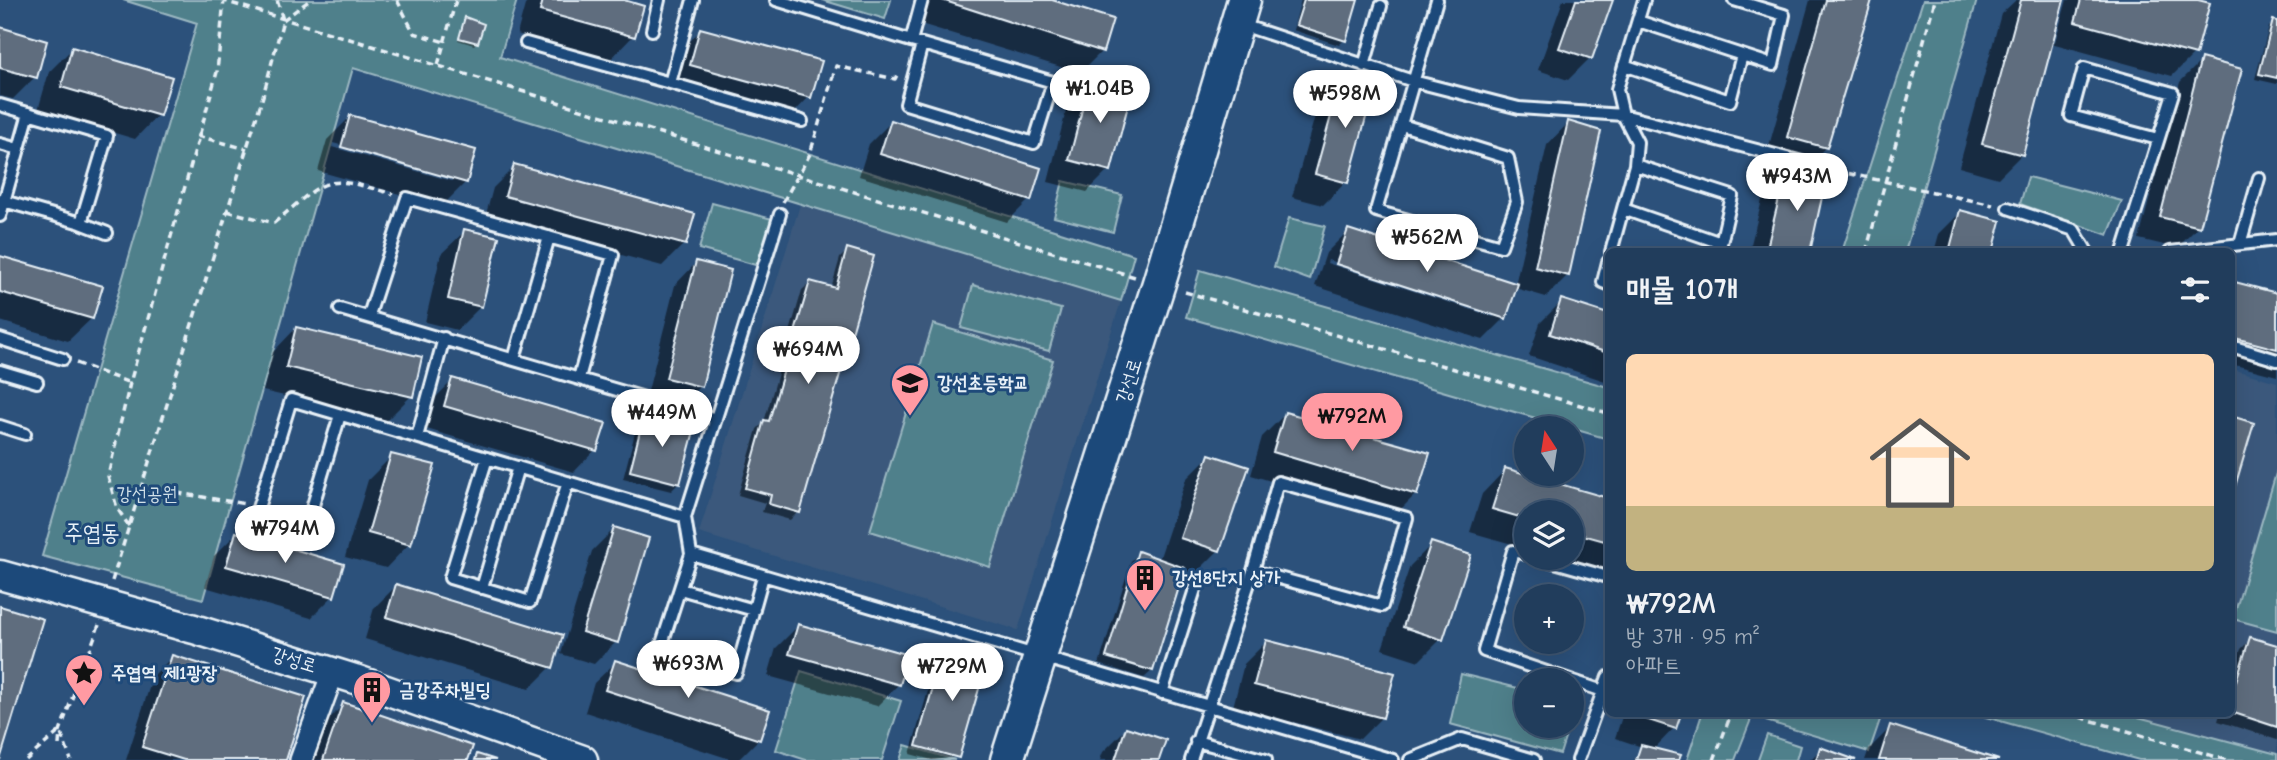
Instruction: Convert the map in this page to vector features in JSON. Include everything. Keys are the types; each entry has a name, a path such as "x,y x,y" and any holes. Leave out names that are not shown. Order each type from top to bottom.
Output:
{"main road":[{"name":"강선로","path":"1007,760 1043,655 1240,12"}],"street":[{"name":"강성로","path":"0,575 333,672 583,760"},
{"path":"301,760 333,672"}],"lane":[{"path":"652,30 659,0"},
{"path":"670,83 693,0"},
{"path":"776,0 917,42 1053,82 1034,143 906,104 917,42 922,0"},
{"path":"1402,125 1508,158 1517,202 1501,246 1376,211 1437,0"},
{"path":"1612,248 1635,164 1637,142 1623,116 1617,89 1644,0"},
{"path":"1638,21 1773,65 1784,15 1734,0"},
{"path":"1364,66 1381,6"},
{"path":"1240,12 1364,66 1413,81 1519,108 1623,116 1825,168"},
{"path":"526,43 802,121"},
{"path":"1624,65 1730,101 1742,55"},
{"path":"2124,248 2173,93 2084,68 2071,116 2158,139"},
{"path":"0,105 107,136 81,223"},
{"path":"0,216 2,200 29,113"},
{"path":"0,144 18,149"},
{"path":"1623,209 1720,248 1732,196 1635,164"},
{"path":"2239,244 2259,178"},
{"path":"369,315 407,198 613,255 579,378"},
{"path":"2,200 107,233"},
{"path":"2008,208 2074,230 2085,248"},
{"path":"763,576 736,673 660,650 691,554 685,517 779,214"},
{"path":"514,359 549,237"},
{"path":"2206,248 2277,240"},
{"path":"341,309 369,315 716,419"},
{"path":"417,438 444,338"},
{"path":"0,339 63,359"},
{"path":"2235,347 2277,360"},
{"path":"0,371 37,382"},
{"path":"340,415 305,532 256,518 291,400 685,517"},
{"path":"0,426 25,434"},
{"path":"486,458 450,578 482,588 530,602 568,482"},
{"path":"482,588 518,467"},
{"path":"1191,760 1253,570 1278,482 1407,518 1382,606 1253,570"},
{"path":"1514,551 1484,651 1603,691"},
{"path":"691,554 1012,649 1043,655 1393,760"},
{"path":"1583,570 1605,576"},
{"path":"1162,692 1197,583"},
{"path":"680,589 754,610"},
{"path":"1578,760 1605,685"},
{"path":"1410,760 1462,739 1534,760"},
{"path":"1196,741 1266,760"}],"path":[{"path":"129,526 117,508 108,476 130,383 217,72 223,0 1135,277"},
{"path":"111,583 247,149 283,20 277,0"},
{"path":"283,20 310,0"},
{"path":"397,0 414,33 445,42"},
{"path":"437,66 456,0"},
{"path":"1867,248 1935,0"},
{"path":"779,214 810,153 836,66 895,79 917,42"},
{"path":"197,136 247,149"},
{"path":"1825,168 2008,208"},
{"path":"228,211 274,223 320,185 342,179 407,198"},
{"path":"1185,292 1605,412"},
{"path":"63,359 130,383"},
{"path":"141,487 259,506"},
{"path":"60,745 60,731 100,622"},
{"path":"1714,760 1730,717"},
{"path":"2079,717 2227,760"},
{"path":"26,760 60,731"},
{"path":"60,731 71,760"}],"shaded area":[{"name":"강선초등학교","path":"800,205 1121,301 1018,630 699,533"},
{"path":"2235,370 2277,382 2277,754 2138,717 2235,717"}],"green space":[{"name":"강선공원","path":"123,0 517,0 500,57 1134,255 1121,301 353,68 203,599 42,556 197,23"},
{"path":"822,0 891,0 885,19"},
{"path":"1923,0 1977,0 1906,248 1843,248"},
{"path":"2028,177 2122,201 2108,235 2020,204"},
{"path":"1063,181 1122,195 1113,232 1054,217"},
{"path":"712,203 772,219 759,266 699,249"},
{"path":"1289,218 1325,226 1310,280 1274,267"},
{"path":"1200,270 1605,386 1605,438 1584,432 1584,416 1528,416 1186,317"},
{"path":"973,285 1061,309 1049,351 961,328"},
{"path":"933,324 1053,360 990,567 870,531"},
{"path":"2277,470 2277,631 2235,620"},
{"path":"801,671 901,701 882,760 806,760 776,750"},
{"path":"1461,674 1514,687 1514,738 1565,738 1560,754 1450,724"},
{"path":"1701,717 1752,717 1735,760 1687,760"},
{"path":"1767,717 1881,717 1869,752 1766,721"},
{"path":"1986,717 2138,717 2277,754 2277,760 2139,760"},
{"path":"1767,735 1800,746 1796,760 1758,760"},
{"path":"905,745 955,760 900,760"}],"building":[{"path":"543,0 624,0 644,6 635,37 540,11"},
{"path":"942,0 1052,0 1113,19 1103,52"},
{"path":"1304,0 1358,0 1346,41 1296,25"},
{"path":"1576,0 1613,0 1592,59 1559,48"},
{"path":"1826,0 1872,0 1827,148 1787,137"},
{"path":"2021,0 2064,0 2023,155 1982,144"},
{"path":"2081,0 2198,0 2210,3 2196,55 2075,22"},
{"path":"465,17 484,24 478,43 459,38"},
{"path":"2273,20 2277,21 2277,78 2259,74"},
{"path":"0,27 47,41 37,78 0,68"},
{"path":"700,28 822,61 811,98 690,65"},
{"path":"72,47 172,77 160,116 61,87"},
{"path":"2201,58 2242,69 2200,227 2160,217"},
{"path":"1342,76 1375,85 1348,183 1315,174"},
{"path":"1090,79 1132,90 1111,171 1069,160"},
{"path":"350,115 476,150 467,183 341,147"},
{"path":"891,120 1041,168 1031,201 880,154"},
{"path":"1568,121 1601,131 1569,276 1535,267"},
{"path":"514,164 695,214 686,245 505,196"},
{"path":"1786,170 1826,179 1811,248 1767,248"},
{"path":"1960,210 2001,221 1994,248 1950,248"},
{"path":"464,229 499,237 482,307 448,299"},
{"path":"1348,229 1518,284 1506,319 1336,264"},
{"path":"847,248 874,256 800,513 769,504 771,495 745,488 764,420 769,421 810,281 836,288"},
{"path":"0,256 103,286 93,319 0,292"},
{"path":"696,261 731,270 702,387 666,378"},
{"path":"2235,282 2277,293 2277,349 2235,338"},
{"path":"1561,299 1605,313 1605,352 1550,334"},
{"path":"296,327 422,357 413,397 286,367"},
{"path":"452,378 606,423 597,451 444,406"},
{"path":"1285,412 1430,453 1417,495 1273,452"},
{"path":"644,415 695,427 680,484 630,471"},
{"path":"2235,417 2254,423 2235,487"},
{"path":"391,454 435,465 411,545 368,533"},
{"path":"1209,454 1249,467 1220,551 1180,538"},
{"path":"1505,468 1514,471 1514,486 1567,486 1605,497 1605,541 1584,535 1584,500 1514,500 1514,515 1492,509"},
{"path":"614,527 649,538 618,643 582,632"},
{"path":"236,532 344,564 334,597 226,566"},
{"path":"1431,542 1471,555 1443,640 1403,627"},
{"name":"강선8단지 상가","path":"1138,551 1185,568 1153,671 1106,657"},
{"path":"396,584 563,635 553,668 386,617"},
{"path":"0,606 43,619 0,760"},
{"path":"798,624 909,655 900,685 789,654"},
{"path":"2250,637 2277,645 2277,727 2235,713 2235,684"},
{"path":"1266,640 1395,673 1383,718 1254,685"},
{"path":"944,649 987,661 959,758 916,746"},
{"path":"172,655 306,697 286,760 184,760 142,747"},
{"path":"615,660 770,710 760,740 605,690"},
{"name":"금강주차빌딩","path":"343,702 473,746 468,760 323,760"},
{"path":"1639,717 1680,717 1676,729"},
{"path":"1890,725 1999,760 1879,760"},
{"path":"1126,727 1166,740 1159,760 1115,760"},
{"path":"1641,745 1681,755 1679,760 1636,760"},
{"path":"1820,747 1856,760 1816,760"},
{"path":"477,754 496,760 475,760"}],"place":[{"name":"강선초등학교","path":"910,417"},
{"name":"강선8단지 상가","path":"1145,612"},
{"name":"주엽역 제1광장","path":"84,707"},
{"name":"금강주차빌딩","path":"372,724"}],"district":[{"name":"주엽동","path":"92,532"}]}
